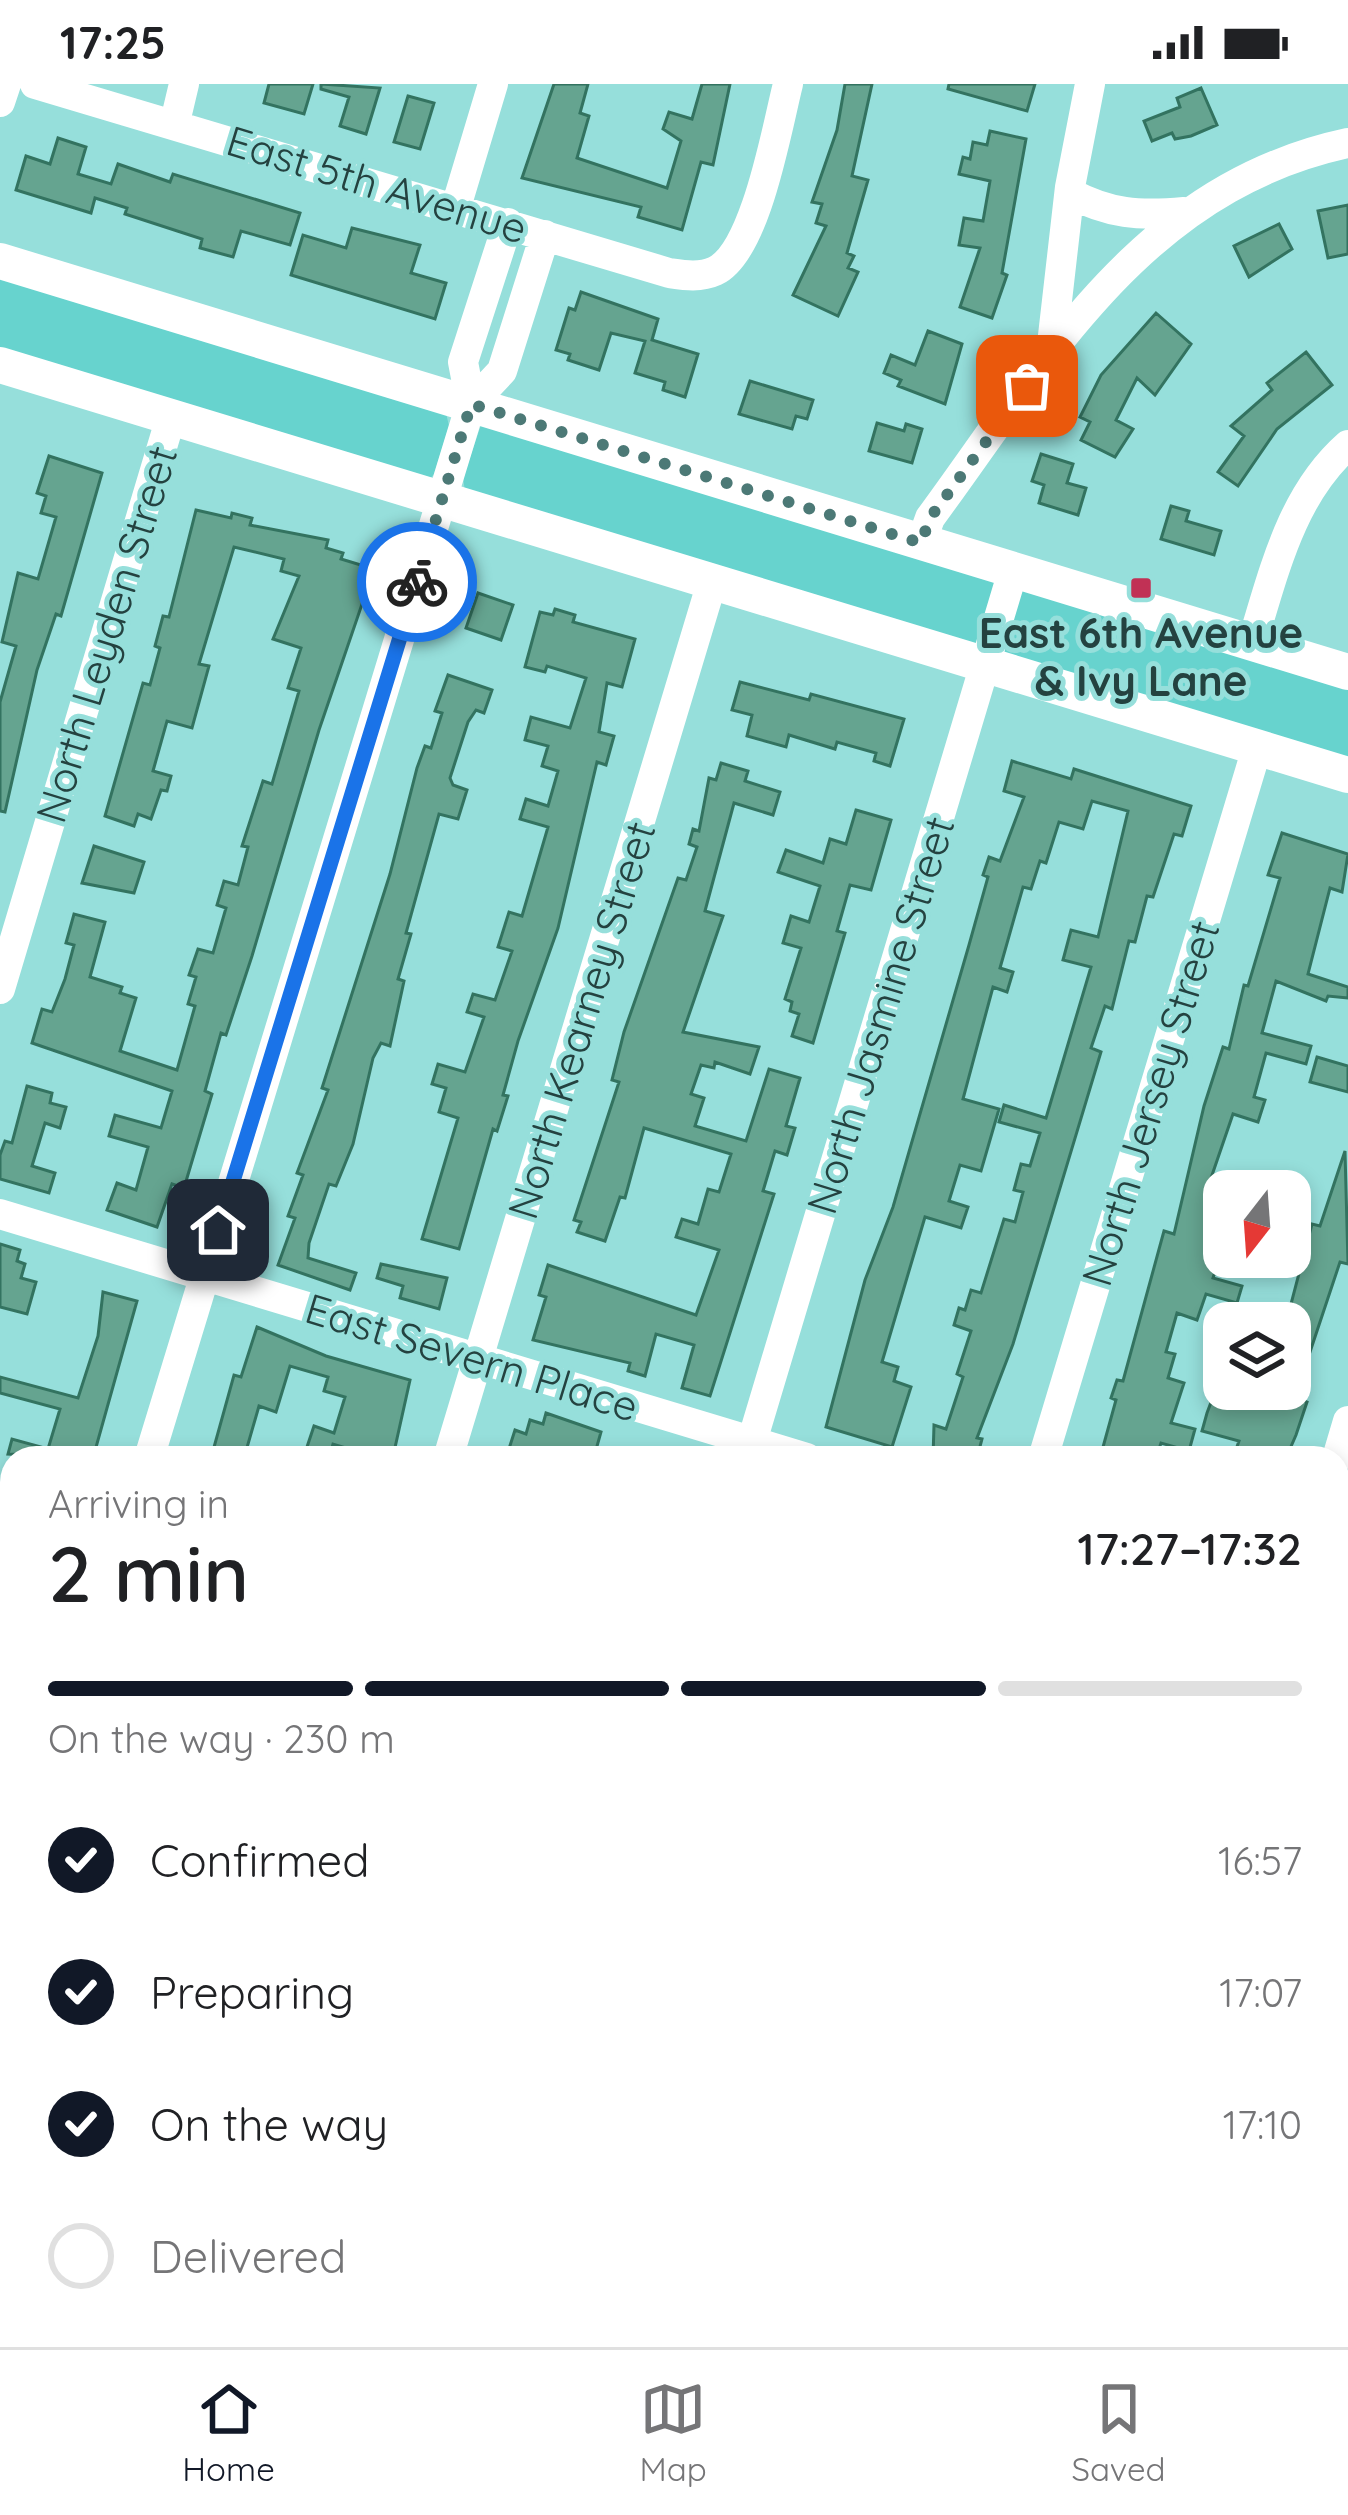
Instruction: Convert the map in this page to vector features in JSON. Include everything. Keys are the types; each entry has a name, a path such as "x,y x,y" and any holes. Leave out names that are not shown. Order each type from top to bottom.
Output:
{"main road":[{"path":"0,261 1348,673"},
{"path":"0,365 1348,775"}],"street":[{"path":"0,102 6,84"},
{"name":"East 5th Avenue","path":"35,84 175,122 668,273 718,270 743,237 788,84"},
{"path":"175,122 184,84"},
{"path":"456,207 493,84"},
{"path":"1051,353 1070,193 1090,84"},
{"path":"921,543 930,518 1114,272 1184,212 1263,170 1348,143"},
{"path":"1070,193 1102,211 1137,216 1184,212"},
{"path":"471,404 463,362 508,223"},
{"path":"153,1446 471,404 502,371 544,235"},
{"name":"North Leyden Street","path":"0,988 171,417"},
{"path":"1252,643 1297,510 1317,472 1348,445"},
{"name":"North Jasmine Street","path":"751,1446 1012,571"},
{"name":"North Kearney Street","path":"452,1446 712,582"},
{"name":"North Jersey Street","path":"1046,1446 1257,748"},
{"name":"East Severn Place","path":"0,1214 205,1273 741,1446"}],"shaded area":[{"path":"0,273 446,413 449,426 434,474 429,480 0,353"},
{"path":"482,422 1348,682 1348,761 465,491 463,478"}],"building":[{"path":"269,84 313,84 304,114 264,103"},
{"path":"321,84 380,88 366,134 340,126 349,97 321,89"},
{"path":"554,84 588,84 580,113 589,116 577,158 667,188 681,141 663,129 669,112 692,119 702,84 730,84 713,165 701,162 682,230 638,217 641,207 522,178"},
{"path":"845,84 872,84 852,176 868,180 847,253 854,256 848,268 858,272 838,316 793,295 826,226 816,223 822,204 812,202 837,130"},
{"path":"949,84 1035,84 1027,111 948,89"},
{"path":"1201,88 1217,125 1191,136 1175,139 1172,133 1152,141 1144,121 1180,107 1177,98"},
{"path":"408,96 434,103 420,149 394,142"},
{"path":"990,131 1026,139 1002,273 1007,275 992,318 960,307 980,248 959,245 964,218 983,221 990,181 959,174 963,157 970,159 973,142 987,145"},
{"path":"58,138 86,147 78,174 111,184 118,164 170,182 173,174 300,213 290,245 241,231 233,257 200,248 202,239 125,214 127,208 95,198 91,213 16,190 26,156 50,164"},
{"path":"1348,205 1348,254 1328,258 1318,211"},
{"path":"1279,224 1292,249 1249,277 1234,246"},
{"path":"352,228 420,245 411,273 446,283 435,319 291,275 303,235 346,248"},
{"path":"581,292 658,319 652,340 698,354 685,397 663,390 665,382 635,373 645,341 611,333 599,370 568,360 570,354 556,350 569,308 575,310"},
{"path":"1156,313 1191,344 1155,395 1137,378 1116,420 1133,429 1115,457 1081,440 1090,422 1080,417 1101,375"},
{"path":"928,331 962,344 945,404 898,386 901,380 884,373 891,355 915,365"},
{"path":"1306,352 1332,385 1277,429 1238,486 1218,472 1244,436 1231,426 1272,390 1267,383"},
{"path":"750,381 813,400 807,419 796,416 792,429 739,414"},
{"path":"877,423 904,431 906,424 922,429 912,463 869,451"},
{"path":"1041,454 1073,464 1067,483 1086,488 1078,515 1039,503 1044,485 1032,481"},
{"path":"49,456 102,473 61,616 56,614 37,670 5,812 0,811 0,702 16,646 2,642 18,573 38,579 56,517 41,513 46,496 37,493"},
{"path":"1171,506 1189,511 1186,521 1221,531 1214,555 1161,539"},
{"path":"196,510 231,518 232,513 252,518 250,525 328,540 326,548 343,553 341,559 374,569 319,730 226,1035 221,1033 205,1091 212,1094 184,1188 172,1184 157,1227 107,1210 117,1183 136,1190 148,1147 109,1136 115,1115 161,1128 172,1091 32,1043 42,1009 52,1012 65,979 74,945 66,943 74,914 105,922 90,977 122,987 120,993 136,998 120,1051 177,1070 195,1006 188,1004 196,977 189,975 198,949 213,953 226,908 217,905 224,881 238,885 248,847 242,846 263,781 272,784 299,691 288,688 301,648 273,639 299,576 281,571 284,559 234,547 199,664 209,666 192,728 167,721 153,771 171,776 167,791 161,790 151,819 138,814 134,826 105,816 143,683 150,685 160,648 155,646 163,616 169,617"},
{"path":"478,593 513,605 501,640 466,628"},
{"path":"555,609 575,615 573,622 635,639 622,687 607,683 599,732 614,736 606,765 597,762 558,928 518,1041 503,1095 508,1096 497,1131 493,1129 459,1249 422,1239 458,1118 439,1112 446,1088 432,1084 438,1064 465,1072 484,1017 467,1012 473,994 495,1000 512,951 498,947 509,912 522,916 548,827 520,819 526,799 548,806 558,771 542,766 548,746 525,740 531,717 570,728 586,678 547,666 545,672 525,667 540,612 553,615"},
{"path":"448,675 492,690 484,713 476,710 468,722 450,778 453,785 467,790 458,819 439,814 406,933 411,934 398,979 404,981 390,1046 381,1043 373,1058 353,1144 336,1186 329,1184 309,1243 308,1258 356,1273 350,1290 278,1265 295,1218 288,1216 303,1175 297,1173 328,1090 322,1088 390,874 417,768 425,746 431,748 442,713 435,711"},
{"path":"740,682 809,700 811,694 904,719 890,766 874,761 876,753 837,742 835,749 789,735 786,747 747,736 752,715 732,710"},
{"path":"1012,761 1071,779 1074,769 1191,806 1182,836 1174,834 1153,897 1147,896 1135,942 1129,941 1112,1009 1105,1006 1091,1048 1101,1052 1013,1344 977,1438 982,1439 980,1446 933,1446 934,1425 946,1429 963,1377 957,1374 971,1331 954,1325 959,1308 965,1310 971,1290 981,1293 1004,1219 1015,1222 1023,1192 1014,1190 1021,1164 1030,1166 1040,1133 999,1122 1004,1105 1046,1118 1091,967 1063,960 1071,930 1098,937 1128,811 1092,801 1083,829 1059,822 1046,863 1040,861 1031,889 1023,887 1000,968 1013,972 1007,992 993,987 963,1099 999,1109 981,1171 960,1165 949,1201 968,1207 961,1228 925,1217 882,1362 898,1367 894,1381 911,1387 889,1446 826,1427 865,1280 893,1207 969,945 988,877 983,875 989,857 1000,861 1024,797 1004,791"},
{"path":"721,763 748,771 745,781 780,792 773,815 734,803 705,911 723,916 683,1032 759,1047 750,1074 715,1062 714,1068 701,1065 691,1094 704,1098 695,1126 746,1141 769,1069 800,1078 786,1126 795,1128 787,1155 775,1151 763,1191 774,1194 710,1396 682,1388 694,1345 656,1334 645,1376 628,1371 630,1363 533,1340 546,1297 539,1295 548,1265 696,1315 719,1250 676,1237 682,1219 698,1224 708,1189 719,1192 731,1154 644,1128 625,1198 620,1197 605,1241 577,1232 581,1222 574,1220 619,1082 612,1080 624,1032 678,878 686,880 697,847 689,844 693,829 699,831 709,778 716,780"},
{"path":"856,810 891,820 871,890 850,885 837,931 845,933 813,1043 792,1036 799,1014 790,1011 792,1002 785,999 801,948 783,943 791,916 809,922 820,886 778,872 786,850 823,863 830,839 846,844"},
{"path":"1282,833 1348,854 1342,892 1330,888 1308,974 1348,987 1348,998 1328,996 1326,1001 1276,981 1262,1033 1311,1046 1306,1064 1266,1053 1254,1097 1265,1100 1258,1122 1233,1114 1214,1170 1203,1170 1203,1278 1242,1286 1237,1302 1206,1294 1197,1320 1177,1313 1166,1352 1175,1354 1168,1378 1184,1383 1171,1423 1195,1429 1190,1446 1103,1446 1116,1400 1111,1398 1117,1380 1123,1381 1164,1231 1174,1234 1204,1106 1223,1047 1229,1049 1244,985 1248,986 1280,878 1268,875"},
{"path":"94,846 144,862 134,893 82,883"},
{"path":"1317,1057 1348,1066 1348,1092 1310,1082"},
{"path":"27,1086 52,1093 50,1103 66,1107 60,1128 45,1123 32,1166 55,1173 49,1193 0,1179 0,1155 5,1141 12,1143"},
{"path":"1345,1151 1348,1264 1340,1262 1311,1349 1311,1302 1292,1302 1298,1278 1311,1278 1312,1224 1320,1226"},
{"path":"0,1244 20,1250 17,1261 25,1264 21,1278 36,1282 27,1314 0,1307"},
{"path":"381,1264 447,1278 439,1309 400,1298 403,1286 377,1278"},
{"path":"103,1292 137,1301 96,1446 49,1446 60,1409 0,1393 0,1377 78,1398 98,1336"},
{"path":"257,1327 326,1356 410,1380 395,1446 307,1446 314,1426 334,1433 345,1397 324,1391 328,1377 290,1366 276,1412 259,1406 247,1446 214,1446 234,1375 241,1377"},
{"path":"1304,1410 1291,1446 1237,1446 1239,1441 1202,1431 1207,1413"},
{"path":"546,1413 601,1432 597,1446 510,1446 515,1430 526,1434 530,1420 543,1424"},
{"path":"12,1439 37,1446 10,1446"}],"way so far":[{"path":"417,582 471,404 921,543 930,518 1027,386"}],"place":[{"name":"East 6th Avenue & Ivy Lane","path":"1141,588"}],"route":[{"path":"218,1230 417,582"}]}
